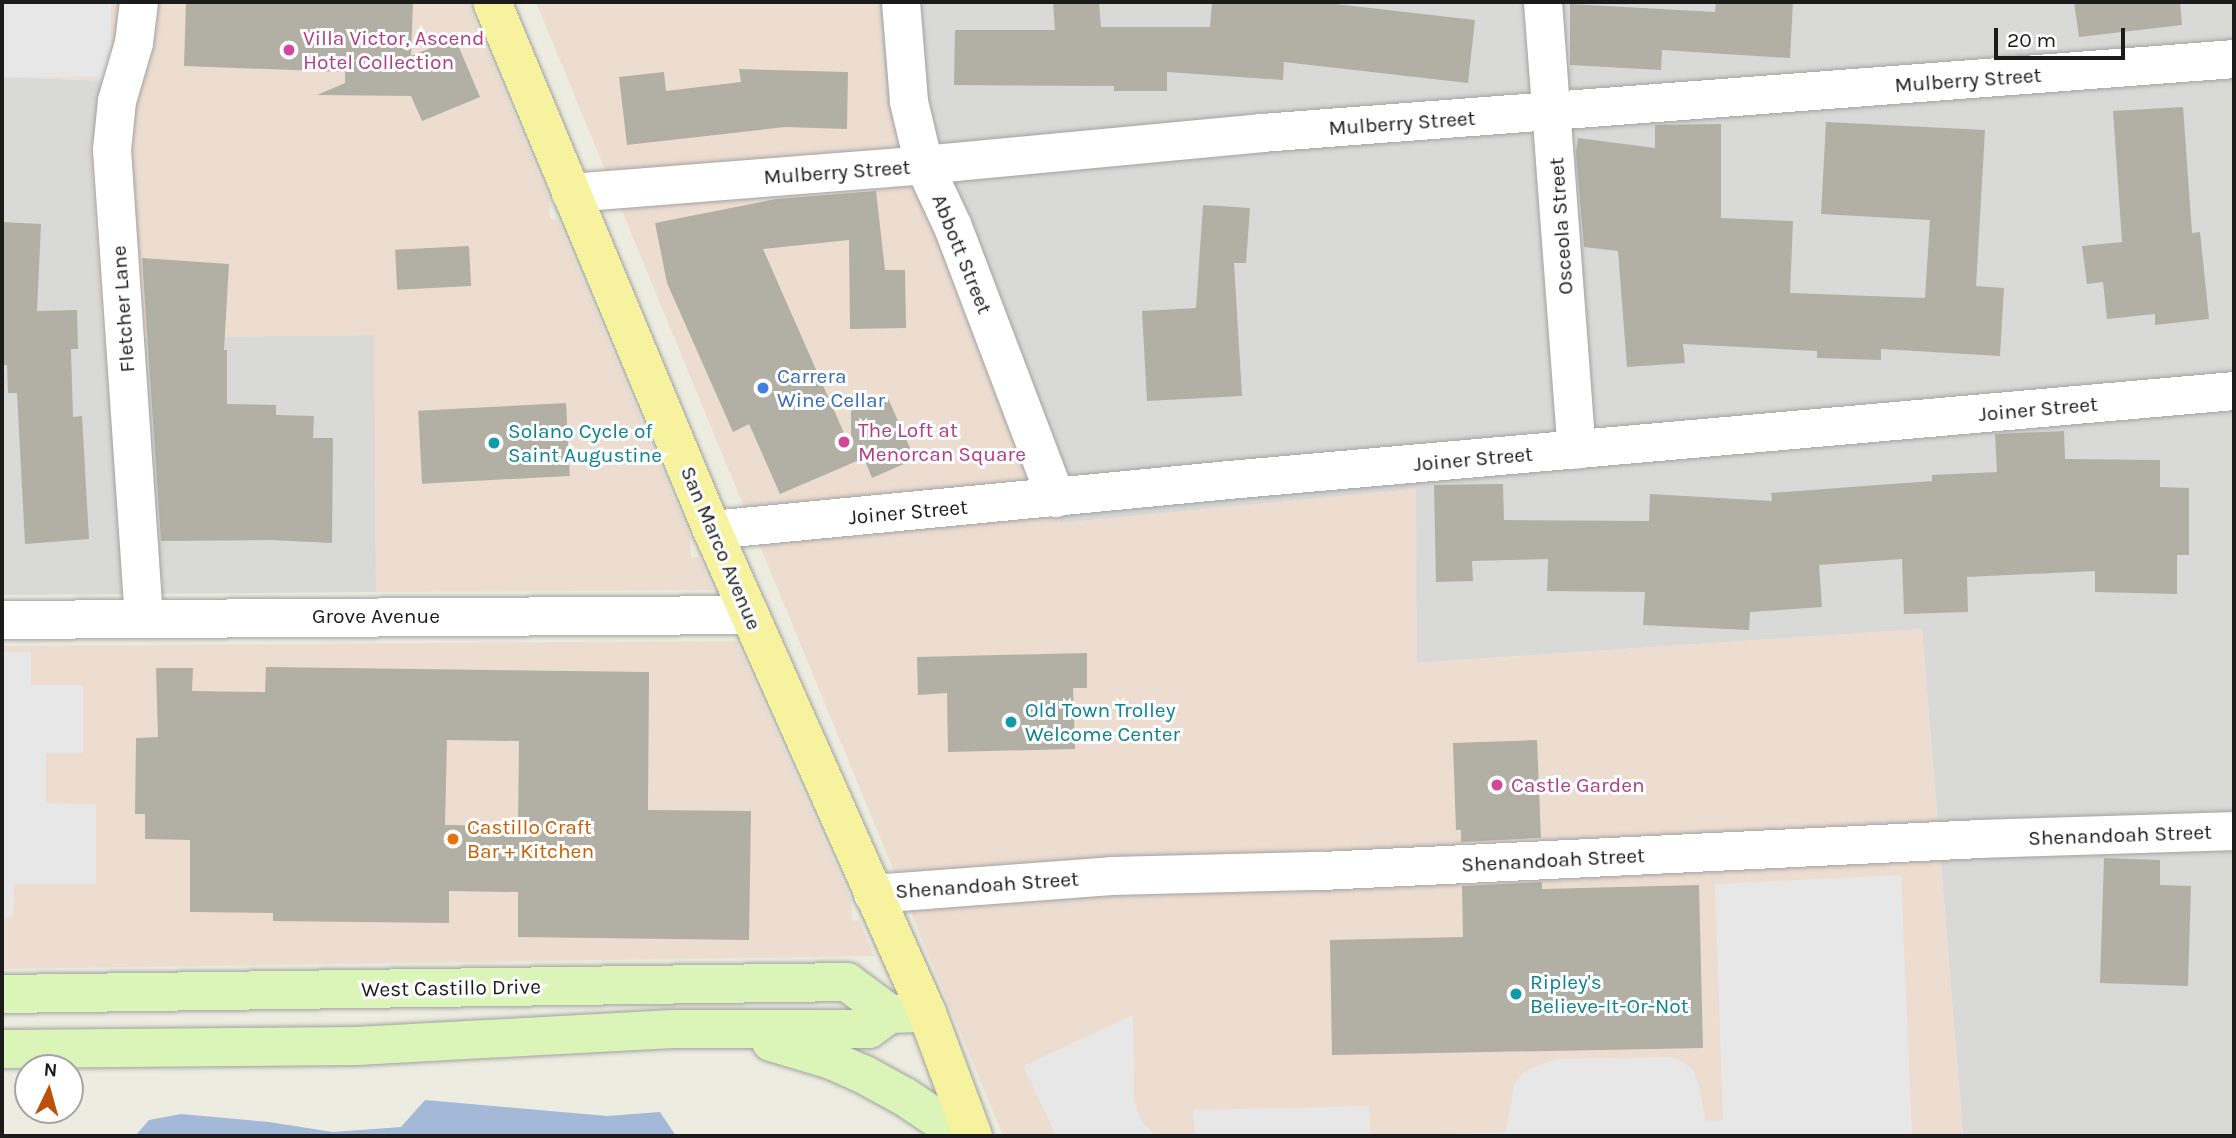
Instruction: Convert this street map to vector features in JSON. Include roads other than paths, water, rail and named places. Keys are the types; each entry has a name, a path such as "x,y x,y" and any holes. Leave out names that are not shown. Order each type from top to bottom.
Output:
{"main road":[{"name":"San Marco Avenue","path":"492,2 712,530 927,1013 973,1136"},
{"name":"West Castillo Drive","path":"2,994 847,982 890,1014"},
{"path":"2,1049 357,1046 659,1030 869,1030 890,1014 927,1013"},
{"path":"729,1030 831,1060 863,1074 905,1097 963,1136"}],"street":[{"name":"Fletcher Lane","path":"139,2 134,43 117,100 112,150 144,618"},
{"name":"Abbott Street","path":"901,2 909,102 924,165 953,227 1056,498"},
{"name":"Osceola Street","path":"1543,2 1577,450"},
{"name":"Mulberry Street","path":"571,193 924,165 1262,133 2234,59"},
{"name":"Joiner Street","path":"712,530 2234,391"},
{"name":"Grove Avenue","path":"2,620 750,615"},
{"name":"Shenandoah Street","path":"873,894 1111,876 1322,871 1968,839 2234,831"}],"water":[{"path":"425,1100 607,1116 660,1112 676,1136 135,1136 149,1120 181,1114 269,1122 333,1132 401,1127"}],"place":[{"name":"Villa Victor, Ascend Hotel Collection","path":"289,50"},
{"name":"Carrera Wine Cellar","path":"763,388"},
{"name":"The Loft at Menorcan Square","path":"844,442"},
{"name":"Solano Cycle of Saint Augustine","path":"494,443"},
{"name":"Old Town Trolley Welcome Center","path":"1011,722"},
{"name":"Castle Garden","path":"1497,785"},
{"name":"Castillo Craft Bar + Kitchen","path":"453,839"},
{"name":"Ripley's Believe-It-Or-Not","path":"1516,994"}]}
